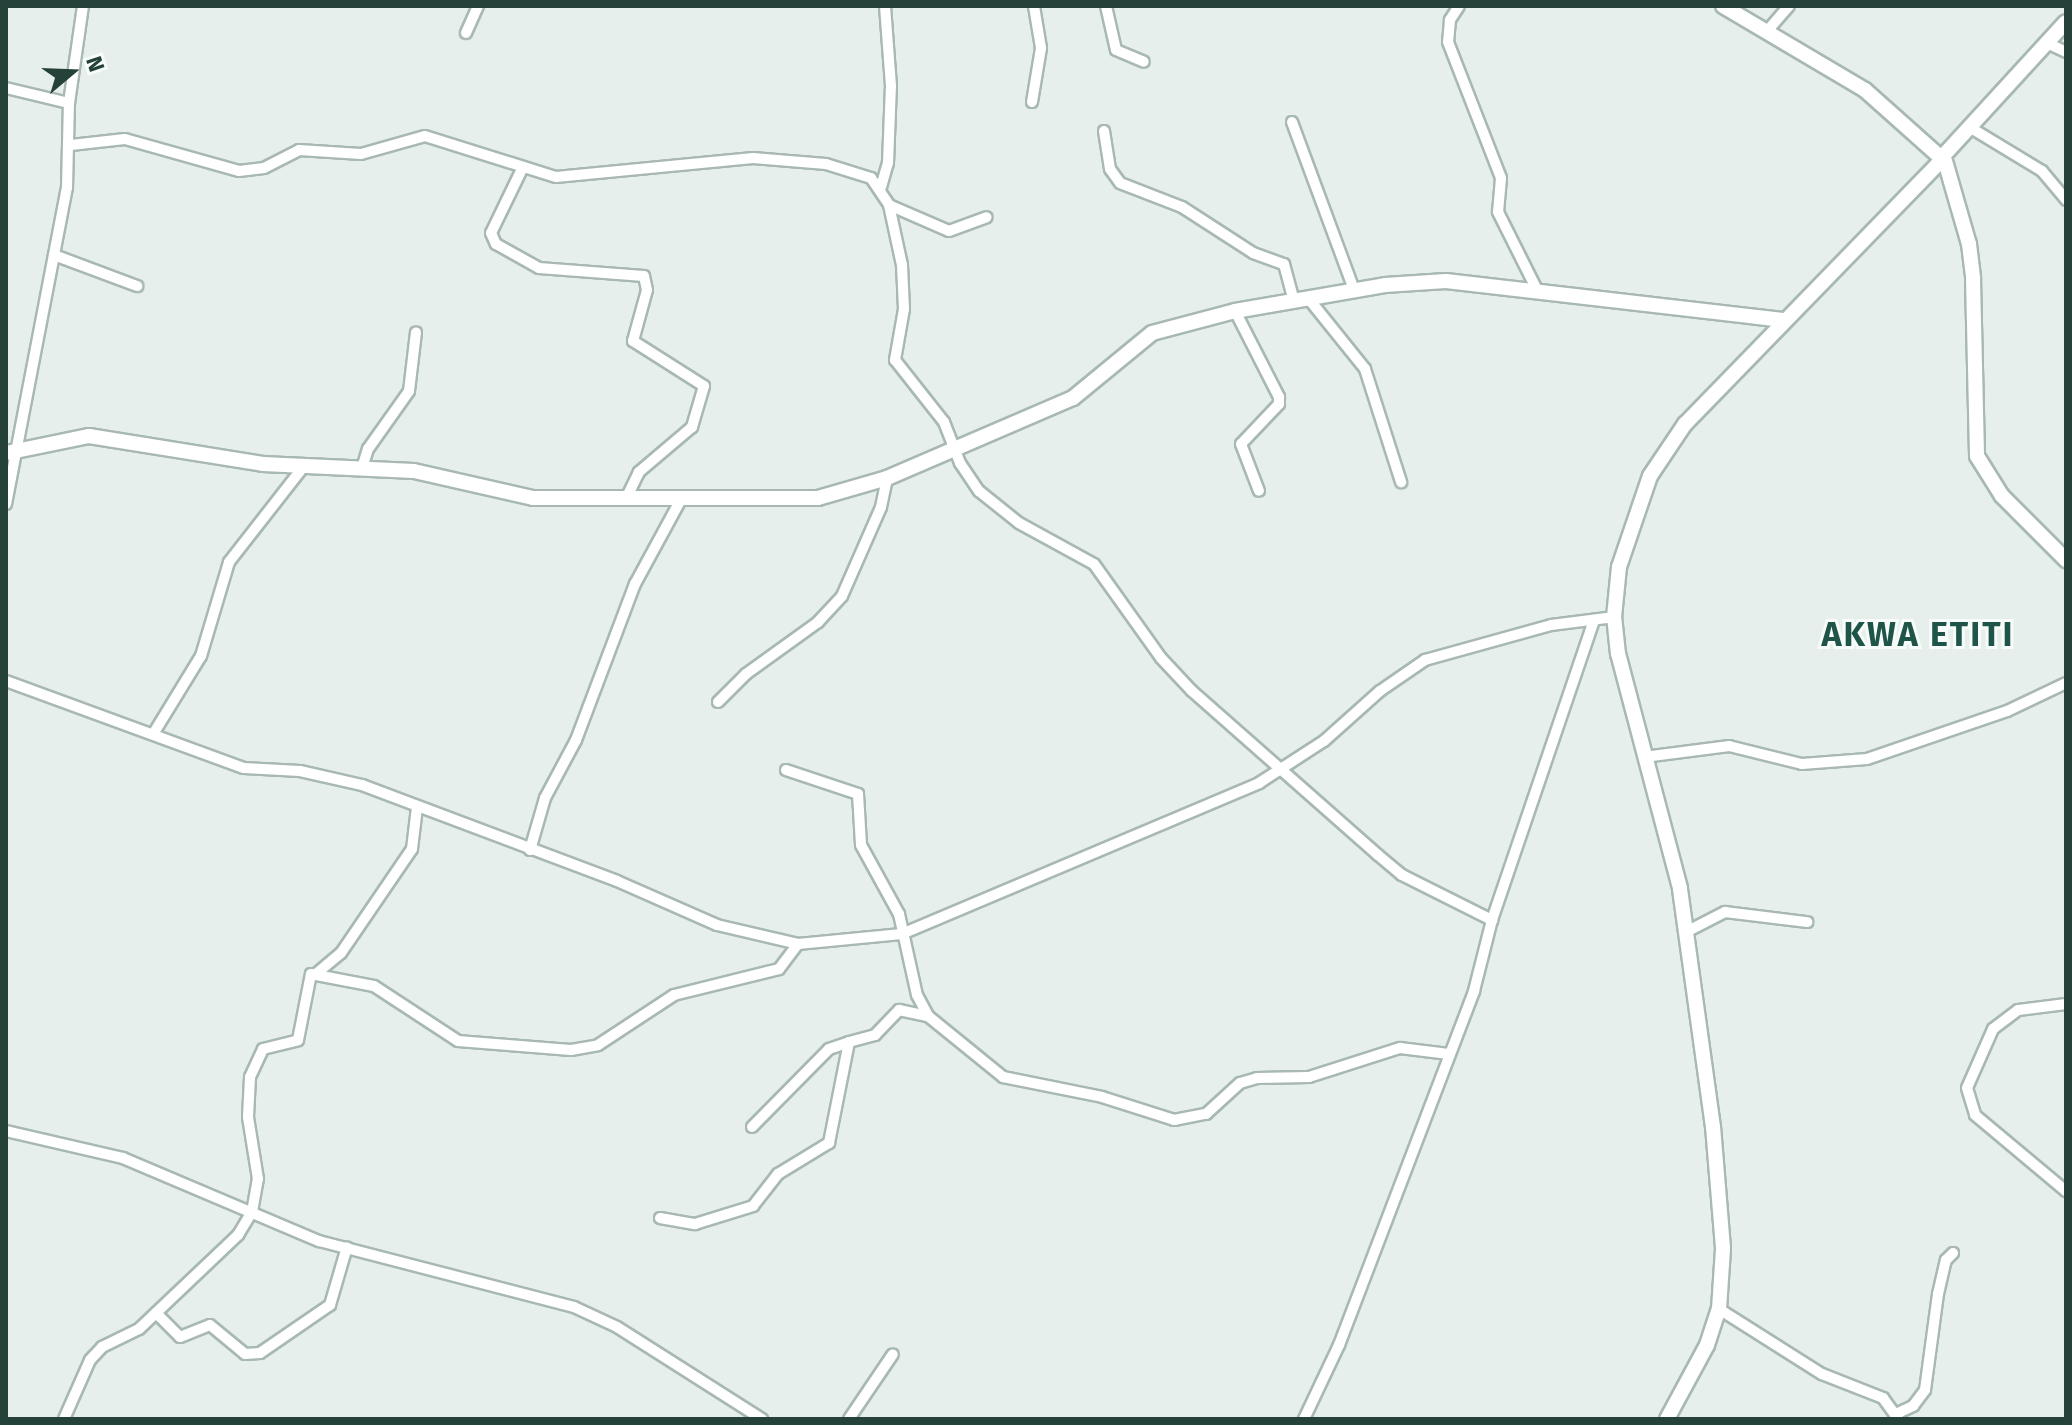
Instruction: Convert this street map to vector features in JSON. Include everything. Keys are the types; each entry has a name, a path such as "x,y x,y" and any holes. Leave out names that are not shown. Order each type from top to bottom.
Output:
{"main road":[{"path":"1723,6 1865,90 1942,158 1969,244 1973,279 1977,456 2012,507 2066,560"},
{"path":"1667,1419 1698,1370 1719,1309 1723,1248 1719,1183 1688,931 1625,692 1614,617 1626,539 1650,476 1685,424 1781,320 1971,128 2066,22"},
{"path":"11,452 89,436 213,458 304,466 363,465 414,471 513,496 680,501 818,498 887,478 1073,398 1152,333 1235,311 1417,281 1536,288 1581,299 1781,320"}],"street":[{"path":"6,504 11,452 54,255 71,145 69,103 83,6"},
{"path":"466,33 478,6"},
{"path":"881,187 888,163 891,86 885,6"},
{"path":"1032,102 1041,48 1034,6"},
{"path":"1106,6 1116,50 1144,62"},
{"path":"1459,6 1450,20 1448,42 1501,178 1498,212 1536,288"},
{"path":"1768,30 1789,6"},
{"path":"2047,43 2066,52"},
{"path":"6,88 69,103"},
{"path":"1292,122 1354,290"},
{"path":"1971,128 2042,171 2066,200"},
{"path":"1104,131 1110,169 1120,183 1182,207 1253,253 1284,264 1301,300 1365,369 1401,482"},
{"path":"71,145 125,139 239,171 264,168 299,150 361,154 425,136 522,169 584,177 753,158 826,164 871,178 881,187 889,205 902,265 904,309 893,351 944,422 954,450 979,491 1019,523 1094,564 1172,670 1402,875 1492,920"},
{"path":"522,169 491,233 496,244 539,268 644,276 647,290 633,341 704,386 692,427 639,472 626,499"},
{"path":"889,205 949,231 987,217"},
{"path":"54,255 137,286"},
{"path":"1235,311 1279,397 1279,404 1241,444 1259,491"},
{"path":"363,465 368,449 409,391 416,332"},
{"path":"155,731 201,656 229,562 304,466"},
{"path":"718,702 746,674 818,622 842,596 881,507 887,478"},
{"path":"530,850 545,798 576,740 635,584 680,501"},
{"path":"6,681 155,731 244,768 330,777 530,850 717,925 798,944 902,934 1259,783 1284,768 1425,660 1551,625 1614,617"},
{"path":"1304,1419 1339,1345 1474,991 1492,920 1594,620"},
{"path":"1644,757 1729,746 1802,764 1867,759 2007,711 2066,683"},
{"path":"786,770 858,794 861,845 889,891 917,995 928,1016 1003,1077 1102,1097 1174,1120 1206,1114 1240,1083 1257,1078 1309,1077 1400,1048 1449,1054"},
{"path":"64,1419 90,1360 156,1313 238,1235 252,1212 258,1179 250,1142 250,1077 263,1049 298,1040 307,979 341,953 412,849 417,807"},
{"path":"1688,931 1725,912 1807,922"},
{"path":"317,973 374,986 458,1041 571,1050 598,1045 674,995 753,980 779,969 798,944"},
{"path":"2066,1004 2018,1010 1993,1029 1967,1088 1975,1115 2066,1191"},
{"path":"752,1127 829,1049 875,1035 899,1010 928,1016"},
{"path":"660,1218 695,1224 753,1206 778,1174 821,1150 833,1134 838,1078 849,1042"},
{"path":"6,1131 123,1158 286,1229 574,1307 617,1327 762,1419"},
{"path":"156,1313 180,1337 210,1325 245,1354 260,1353 330,1305 347,1247"},
{"path":"1719,1309 1822,1374 1883,1398 1898,1416 1913,1406 1925,1390 1938,1294 1946,1260 1953,1253"},
{"path":"849,1419 893,1354"}],"district":[{"name":"AKWA ETITI","path":"1918,635"}]}
